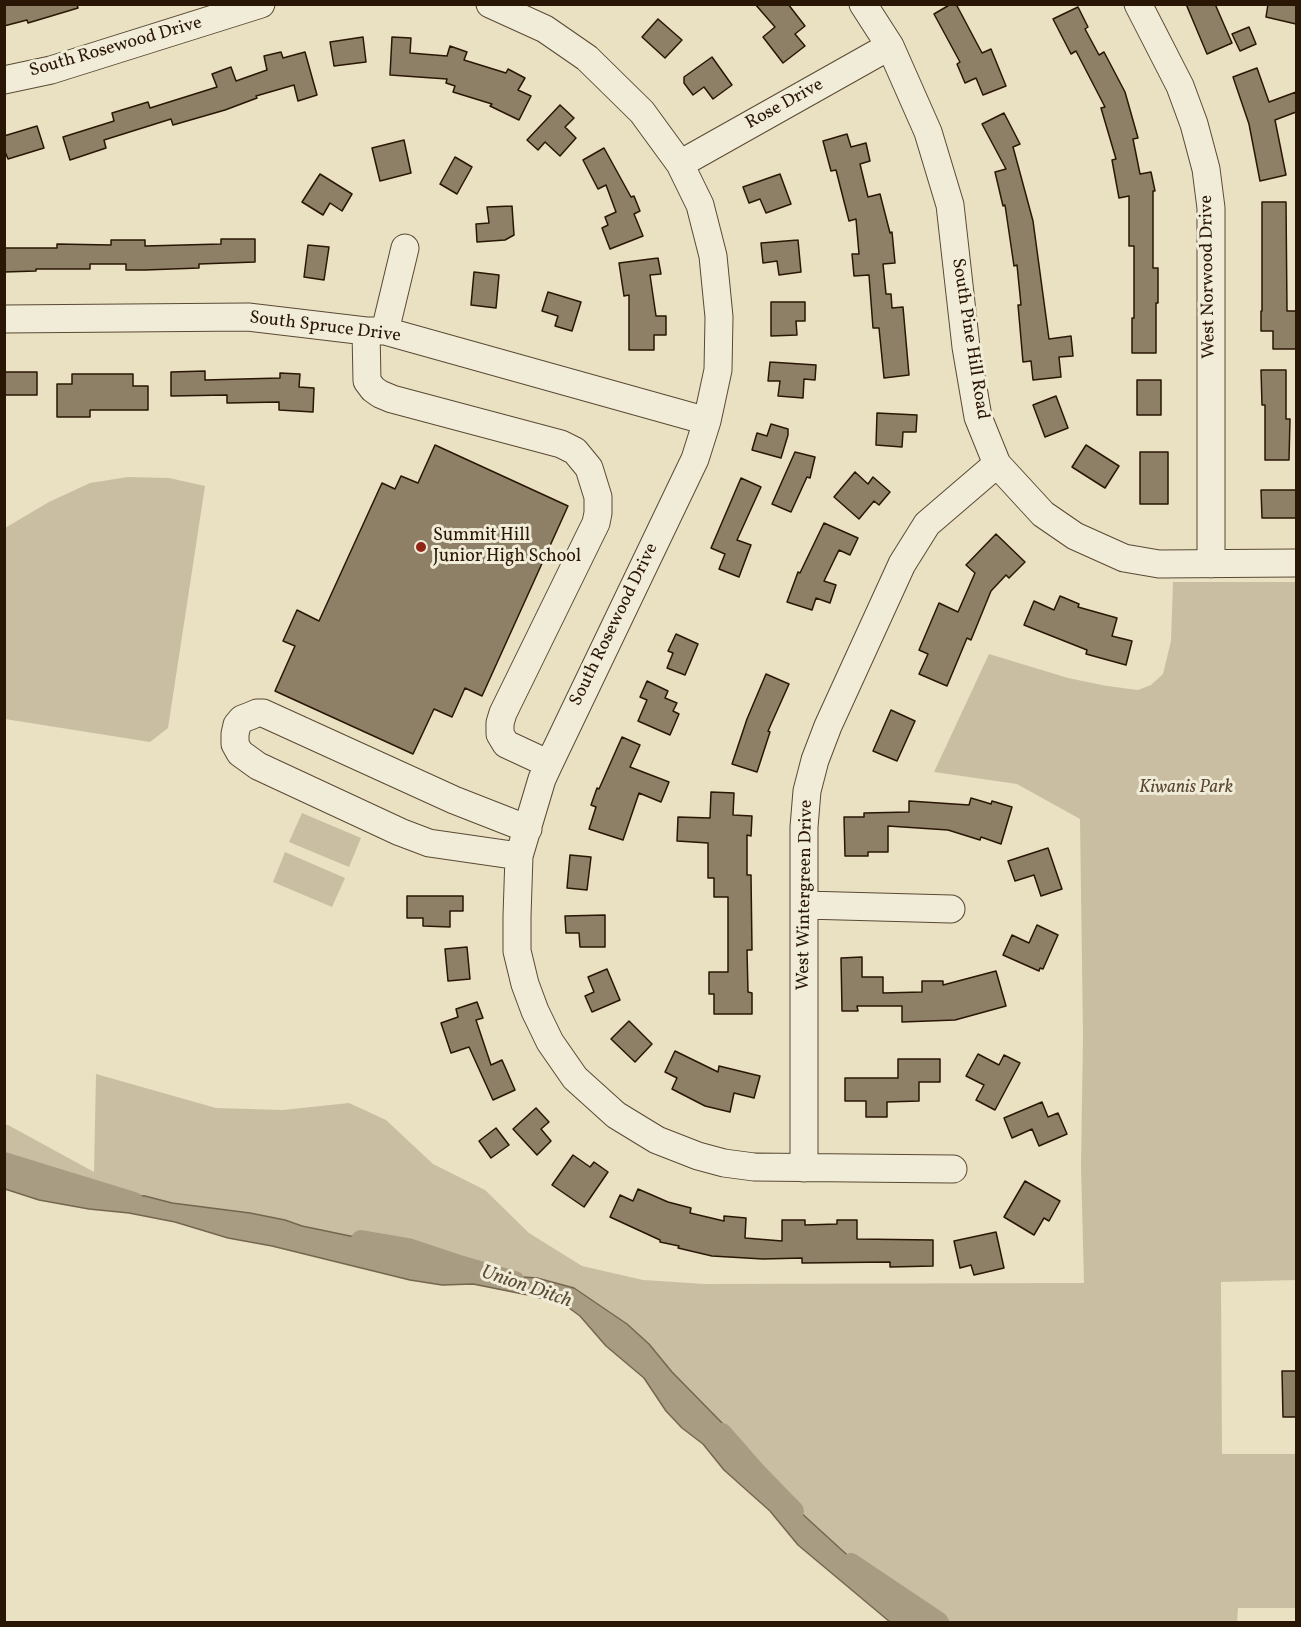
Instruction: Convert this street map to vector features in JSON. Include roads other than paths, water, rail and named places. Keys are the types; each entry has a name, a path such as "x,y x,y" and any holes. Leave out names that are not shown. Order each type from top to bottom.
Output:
{"street":[{"name":"South Rosewood Drive","path":"4,80 51,70 261,4"},
{"name":"South Rosewood Drive","path":"490,4 544,29 587,58 642,112 680,164 700,205 713,256 719,317 718,370 707,421 695,459 542,779 519,856 517,951 525,984 535,1011 550,1042 575,1078 616,1115 657,1140 698,1156 724,1163 754,1167 954,1169"},
{"name":"South Pine Hill Road","path":"863,4 891,46 928,132 950,205 966,347 978,417 996,464 1043,514 1076,536 1124,558 1159,564 1296,564"},
{"name":"West Norwood Drive","path":"1138,4 1180,86 1194,124 1206,169 1211,208 1211,564"},
{"name":"Rose Drive","path":"680,164 891,46"},
{"path":"405,248 375,331 367,381 373,389 392,399 561,444 575,451 589,468 598,497 596,524 500,723 500,734 506,744 549,764"},
{"name":"South Spruce Drive","path":"4,319 248,317 375,331 707,421"},
{"name":"West Wintergreen Drive","path":"804,1168 804,827 807,791 815,760 828,726 902,564 927,524 996,464"},
{"path":"519,856 429,843 390,828 258,766 240,753 235,744 237,725 242,719 263,713 454,800 528,829"},
{"path":"805,905 951,909"}],"water":[{"path":"4,1170 87,1193 145,1196 172,1203 285,1220 302,1226 374,1241 480,1274 537,1278 574,1288 627,1324 649,1344 672,1372 725,1426 753,1476 787,1500 856,1563 926,1622 890,1622 798,1545 770,1511 724,1470 703,1444 682,1428 666,1411 644,1378 606,1346 580,1316 565,1305 473,1284 442,1285 410,1280 272,1246 228,1238 175,1222 39,1200 5,1189"}],"waterway":[{"name":"Union Ditch","path":"4,1162 134,1202"},
{"name":"Union Ditch","path":"361,1240 408,1248 515,1281"},
{"name":"Union Ditch","path":"722,1433 794,1511"},
{"name":"Union Ditch","path":"851,1563 939,1622"}],"place":[{"name":"Summit Hill Junior High School","path":"421,547"}],"park label":[{"name":"Kiwanis Park","path":"1186,789"}]}
